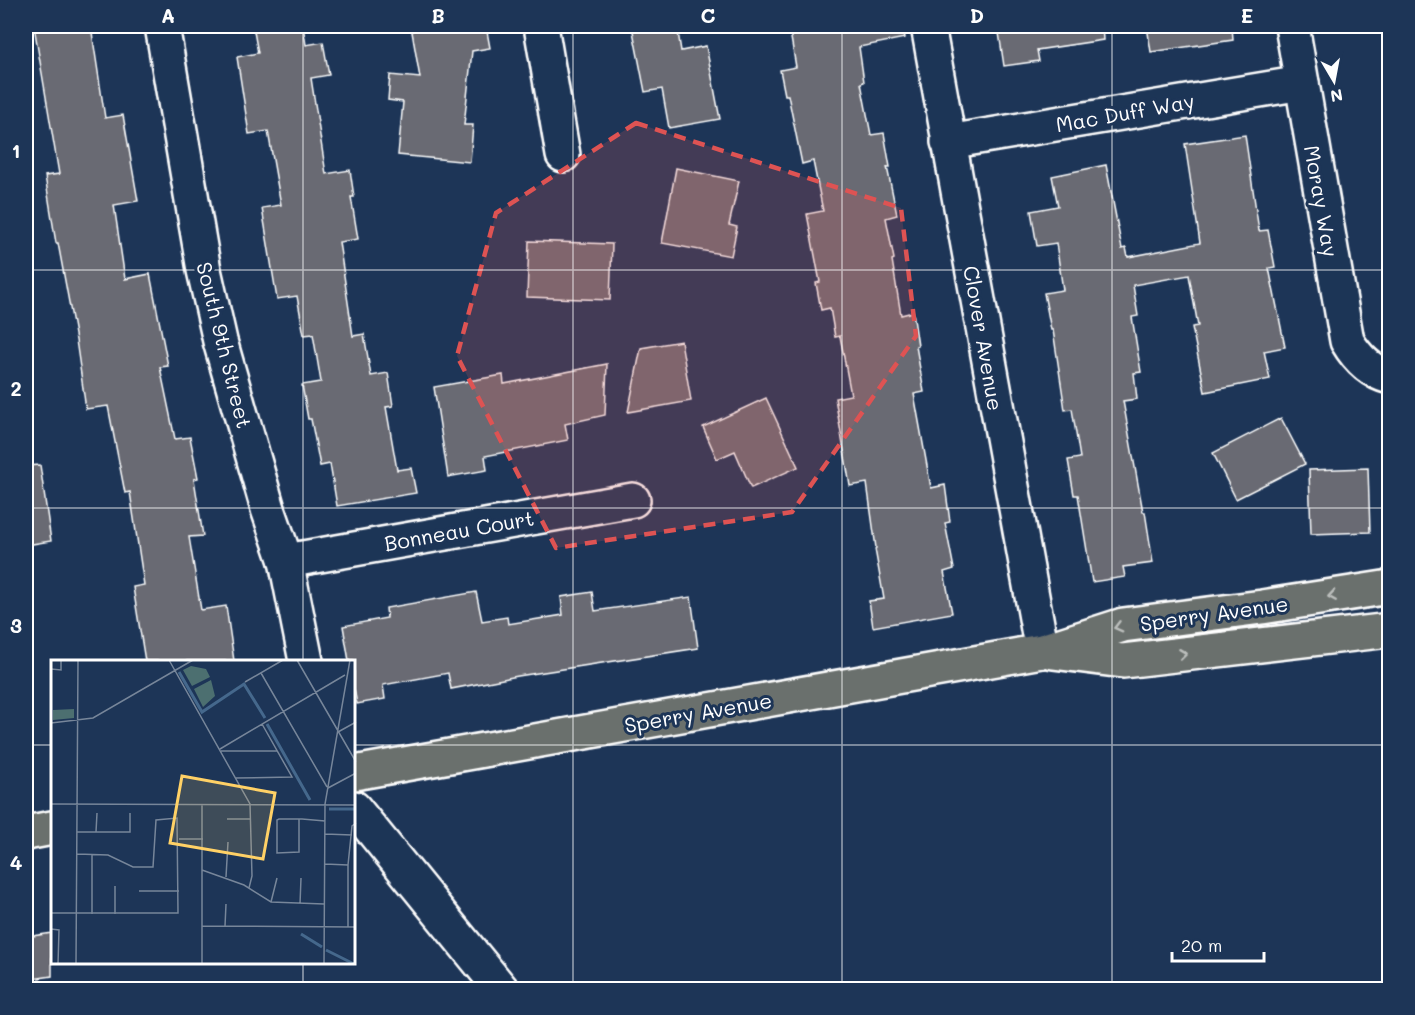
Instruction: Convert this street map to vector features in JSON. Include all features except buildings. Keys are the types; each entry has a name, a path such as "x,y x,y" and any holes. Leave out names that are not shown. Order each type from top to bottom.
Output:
{"main road":[{"name":"Sperry Avenue","path":"356,773 1042,651 1123,625 1262,607 1389,587"},
{"name":"Sperry Avenue","path":"1042,651 1123,661 1389,630"},
{"path":"26,833 51,828"}],"street":[{"name":"South 9th Street","path":"162,26 204,270 218,331 268,509 286,561 306,660"},
{"path":"541,26 564,154"},
{"name":"Clover Avenue","path":"928,26 1042,651"},
{"name":"Moray Way","path":"1292,26 1347,341 1355,355 1379,373"},
{"name":"Mac Duff Way","path":"948,142 1302,83"},
{"name":"Bonneau Court","path":"286,561 633,500"},
{"path":"356,810 502,990"}],"highlighted area":[{"path":"636,123 901,208 916,336 792,512 556,548 457,356 496,213"}]}
